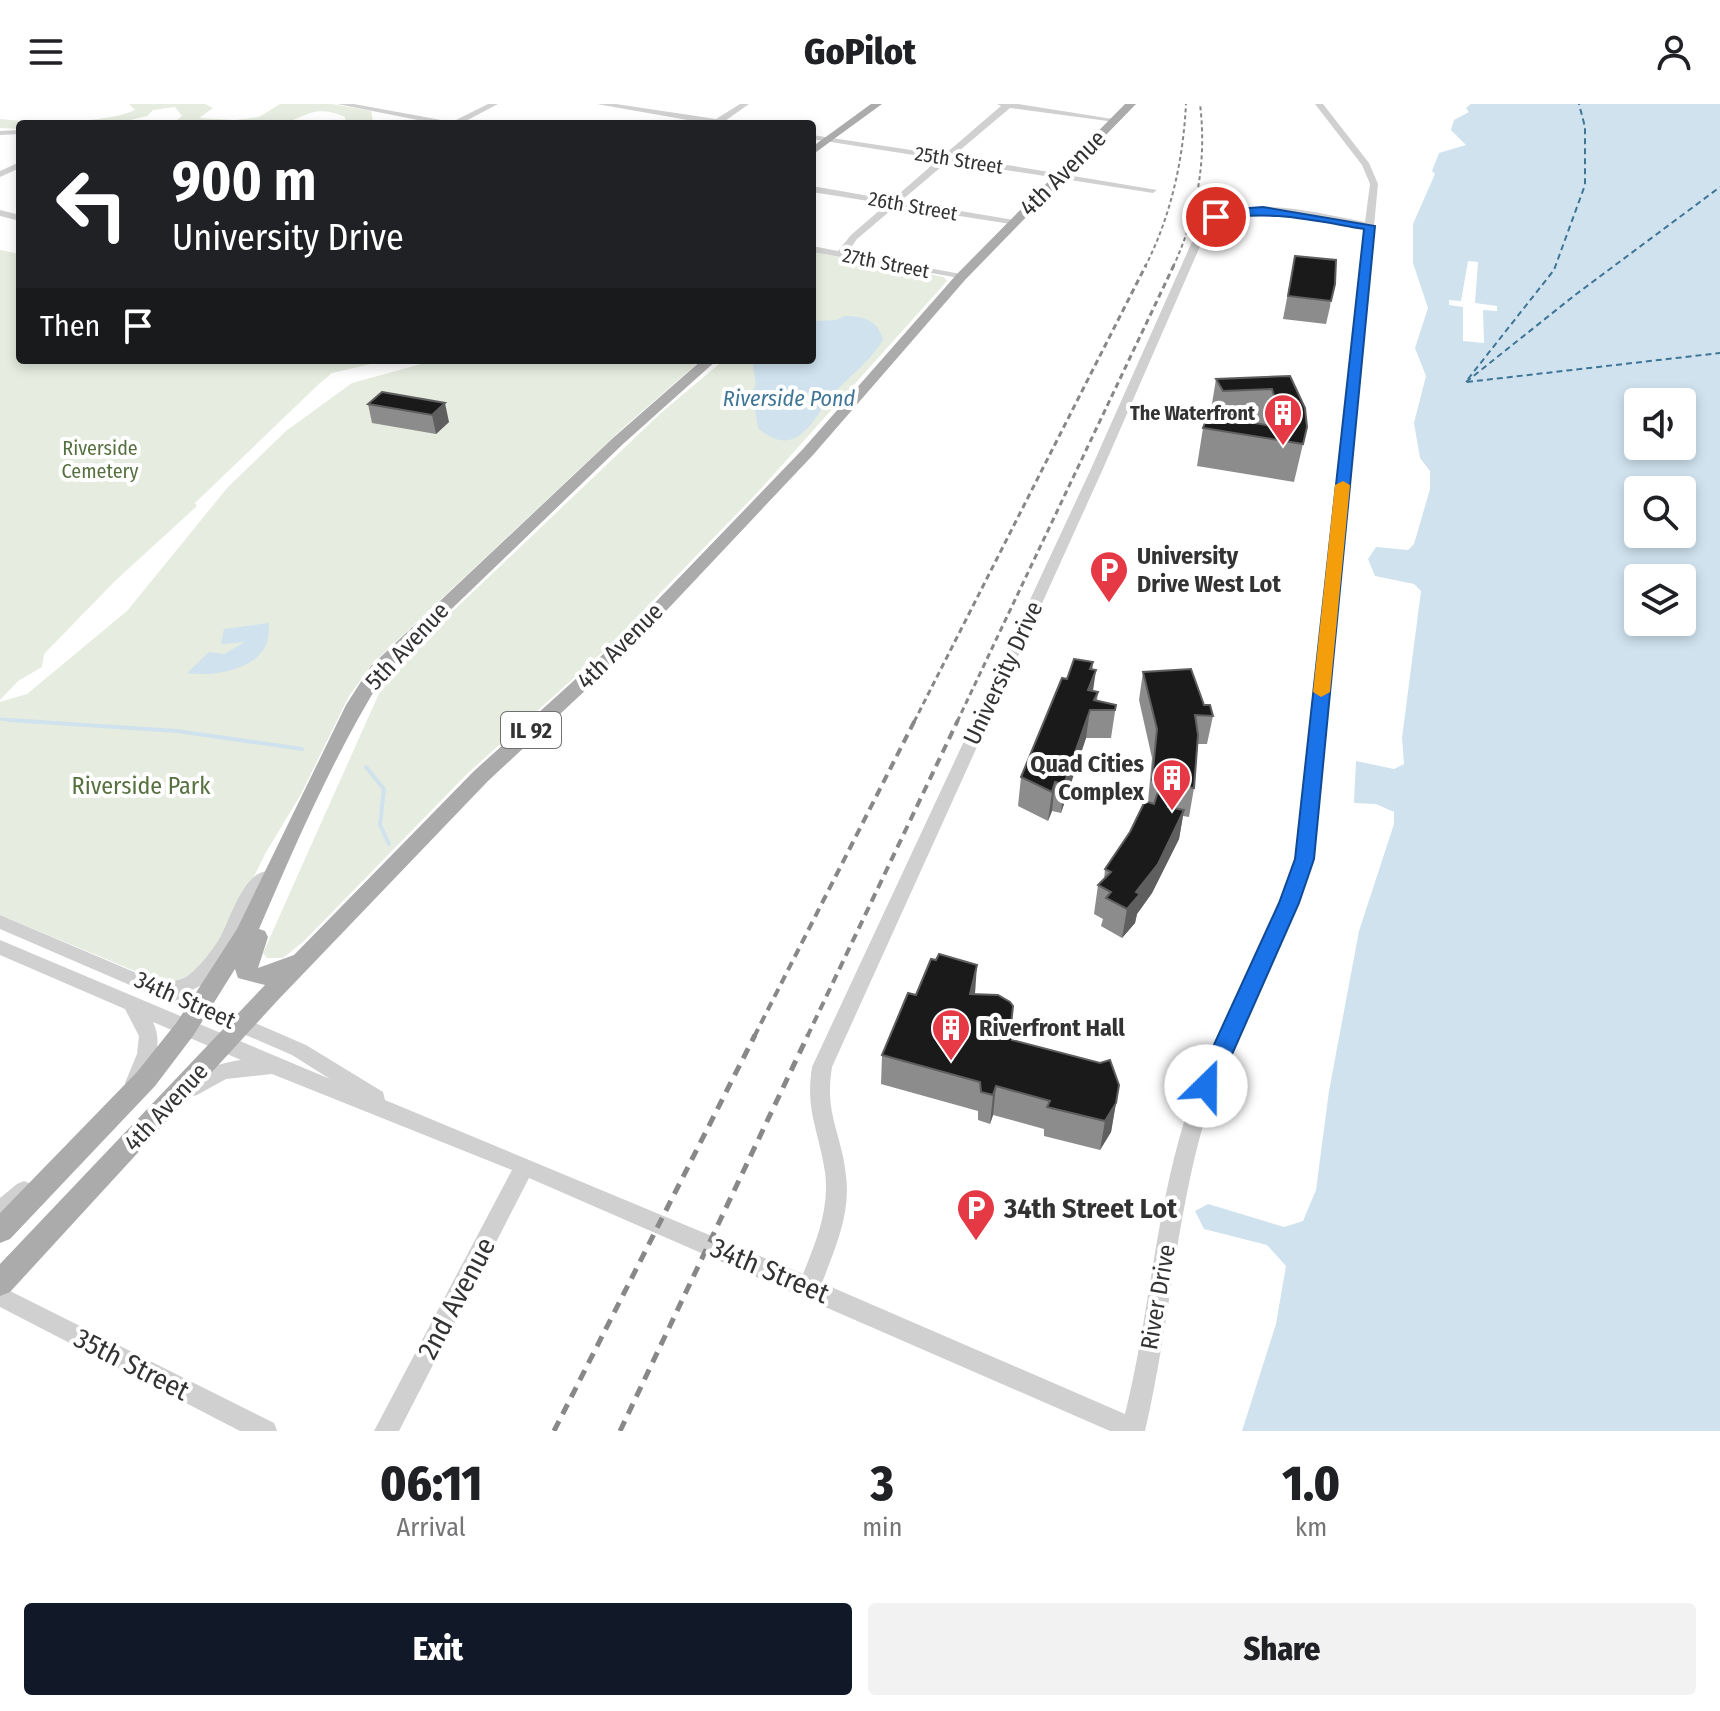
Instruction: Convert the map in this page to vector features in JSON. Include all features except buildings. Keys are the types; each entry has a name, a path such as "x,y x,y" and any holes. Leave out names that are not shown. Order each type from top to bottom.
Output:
{"main road":[{"path":"816,149 877,104"},
{"name":"4th Avenue","path":"0,1283 481,776 638,631 808,452 961,277 1131,104"},
{"name":"5th Avenue","path":"200,1006 247,931 356,705 378,670 607,452 706,364"},
{"path":"271,876 269,912 247,959 246,972 259,977 268,976 307,957"},
{"name":"4th Avenue","path":"0,1231 167,1055 200,1006"}],"street":[{"path":"341,104 431,120"},
{"path":"461,120 494,104"},
{"path":"601,104 697,120"},
{"path":"720,120 745,104"},
{"path":"840,255 845,245 1005,104 1115,120"},
{"name":"River Drive","path":"1133,1430 1170,1226 1193,1122 1213,1068 1289,903 1305,859 1373,177 1319,104"},
{"name":"25th Street","path":"816,137 1153,190"},
{"name":"26th Street","path":"816,190 1014,223"},
{"name":"University Drive","path":"809,1286 830,1231 837,1190 834,1165 817,1106 822,1067 1096,471 1204,226 1225,214 1263,210 1370,226"},
{"name":"27th Street","path":"816,250 961,277"},
{"path":"159,989 178,989 197,979 225,945 253,887 271,876"},
{"name":"34th Street","path":"0,922 299,1050 404,1116"},
{"name":"34th Street","path":"0,947 223,1045 404,1116 809,1286 1133,1430"},
{"path":"116,999 141,1016 150,1034 148,1054 124,1103"},
{"path":"169,1104 215,1073 250,1066 281,1069"},
{"path":"0,1212 63,1153 97,1132"},
{"name":"2nd Avenue","path":"386,1431 525,1166"},
{"name":"35th Street","path":"0,1296 265,1431"}],"green space":[{"path":"129,104 205,104 213,108 199,118 235,120 177,120 182,116 175,107 153,110 147,116 130,120 88,120 135,110"},
{"path":"280,104 332,104 371,111 373,120 345,120 345,117 326,111 292,120 235,120 259,117"},
{"path":"0,119 16,120 16,129 0,128"},
{"name":"Riverside Cemetery","path":"0,250 16,253 16,364 371,364 332,373 320,383 195,503 197,506 115,581 44,654 42,667 18,681 0,700"},
{"path":"816,253 944,277 947,281 757,493 606,649 468,773 304,941 283,958 267,958 263,953 385,680 411,651 662,412 719,364 816,364"},
{"name":"Riverside Park","path":"421,364 696,364 623,428 373,663 349,696 228,930 196,973 166,984 0,915 0,702 27,694 127,611 228,487 286,431 352,383"}],"water":[{"path":"1471,104 1720,104 1720,1431 1242,1431 1276,1324 1286,1266 1267,1245 1204,1229 1195,1211 1208,1204 1284,1227 1303,1221 1316,1190 1329,1091 1359,931 1394,824 1394,812 1376,804 1354,803 1356,761 1394,769 1404,764 1402,738 1421,591 1414,584 1375,576 1368,559 1376,547 1408,550 1414,544 1430,489 1430,471 1420,458 1414,423 1426,376 1415,348 1428,308 1413,263 1413,224 1435,174 1432,171 1439,153 1466,145 1451,130 1454,120 1469,112 1466,108"},
{"name":"Riverside Pond","path":"844,316 863,318 877,328 883,340 867,361 835,392 804,432 784,440 772,437 758,428 752,392 756,384 753,364 816,364 816,321 837,320"},
{"path":"269,623 267,643 254,660 233,670 209,674 187,673 209,652 224,654 245,642 221,644 224,629"}],"pier":[{"path":"1468,261 1478,262 1475,303 1497,306 1497,311 1483,310 1484,343 1463,341 1463,307 1449,305 1449,300 1461,301"}],"waterway":[{"path":"0,719 30,721"},
{"path":"9,720 30,721"},
{"path":"30,721 177,731 302,749"},
{"path":"30,721 38,722"},
{"path":"366,767 384,789 380,825 389,844"}],"ferry route":[{"path":"1468,379 1554,270 1585,185 1585,127 1579,104"},
{"path":"1466,382 1575,295 1720,187"},
{"path":"1467,382 1720,353"}],"railway":[{"path":"1145,267 1162,228 1174,188 1186,104"},
{"path":"1173,267 1188,228 1198,187 1202,146 1200,104"},
{"path":"957,722 1174,265"},
{"path":"914,722 1145,267"},
{"path":"754,1037 915,720"},
{"path":"807,1037 958,720"},
{"path":"554,1431 755,1035"},
{"path":"620,1431 808,1035"}],"slow traffic":[{"path":"1321,692 1343,485"}],"place":[{"name":"The Waterfront","path":"1283,447"},
{"name":"University Drive West Lot","path":"1109,604"},
{"name":"Quad Cities Complex","path":"1172,812"},
{"name":"Riverfront Hall","path":"951,1062"},
{"name":"34th Street Lot","path":"976,1242"}],"route":[{"path":"1206,1086 1289,903 1305,859 1370,226 1263,210 1216,217"}]}
